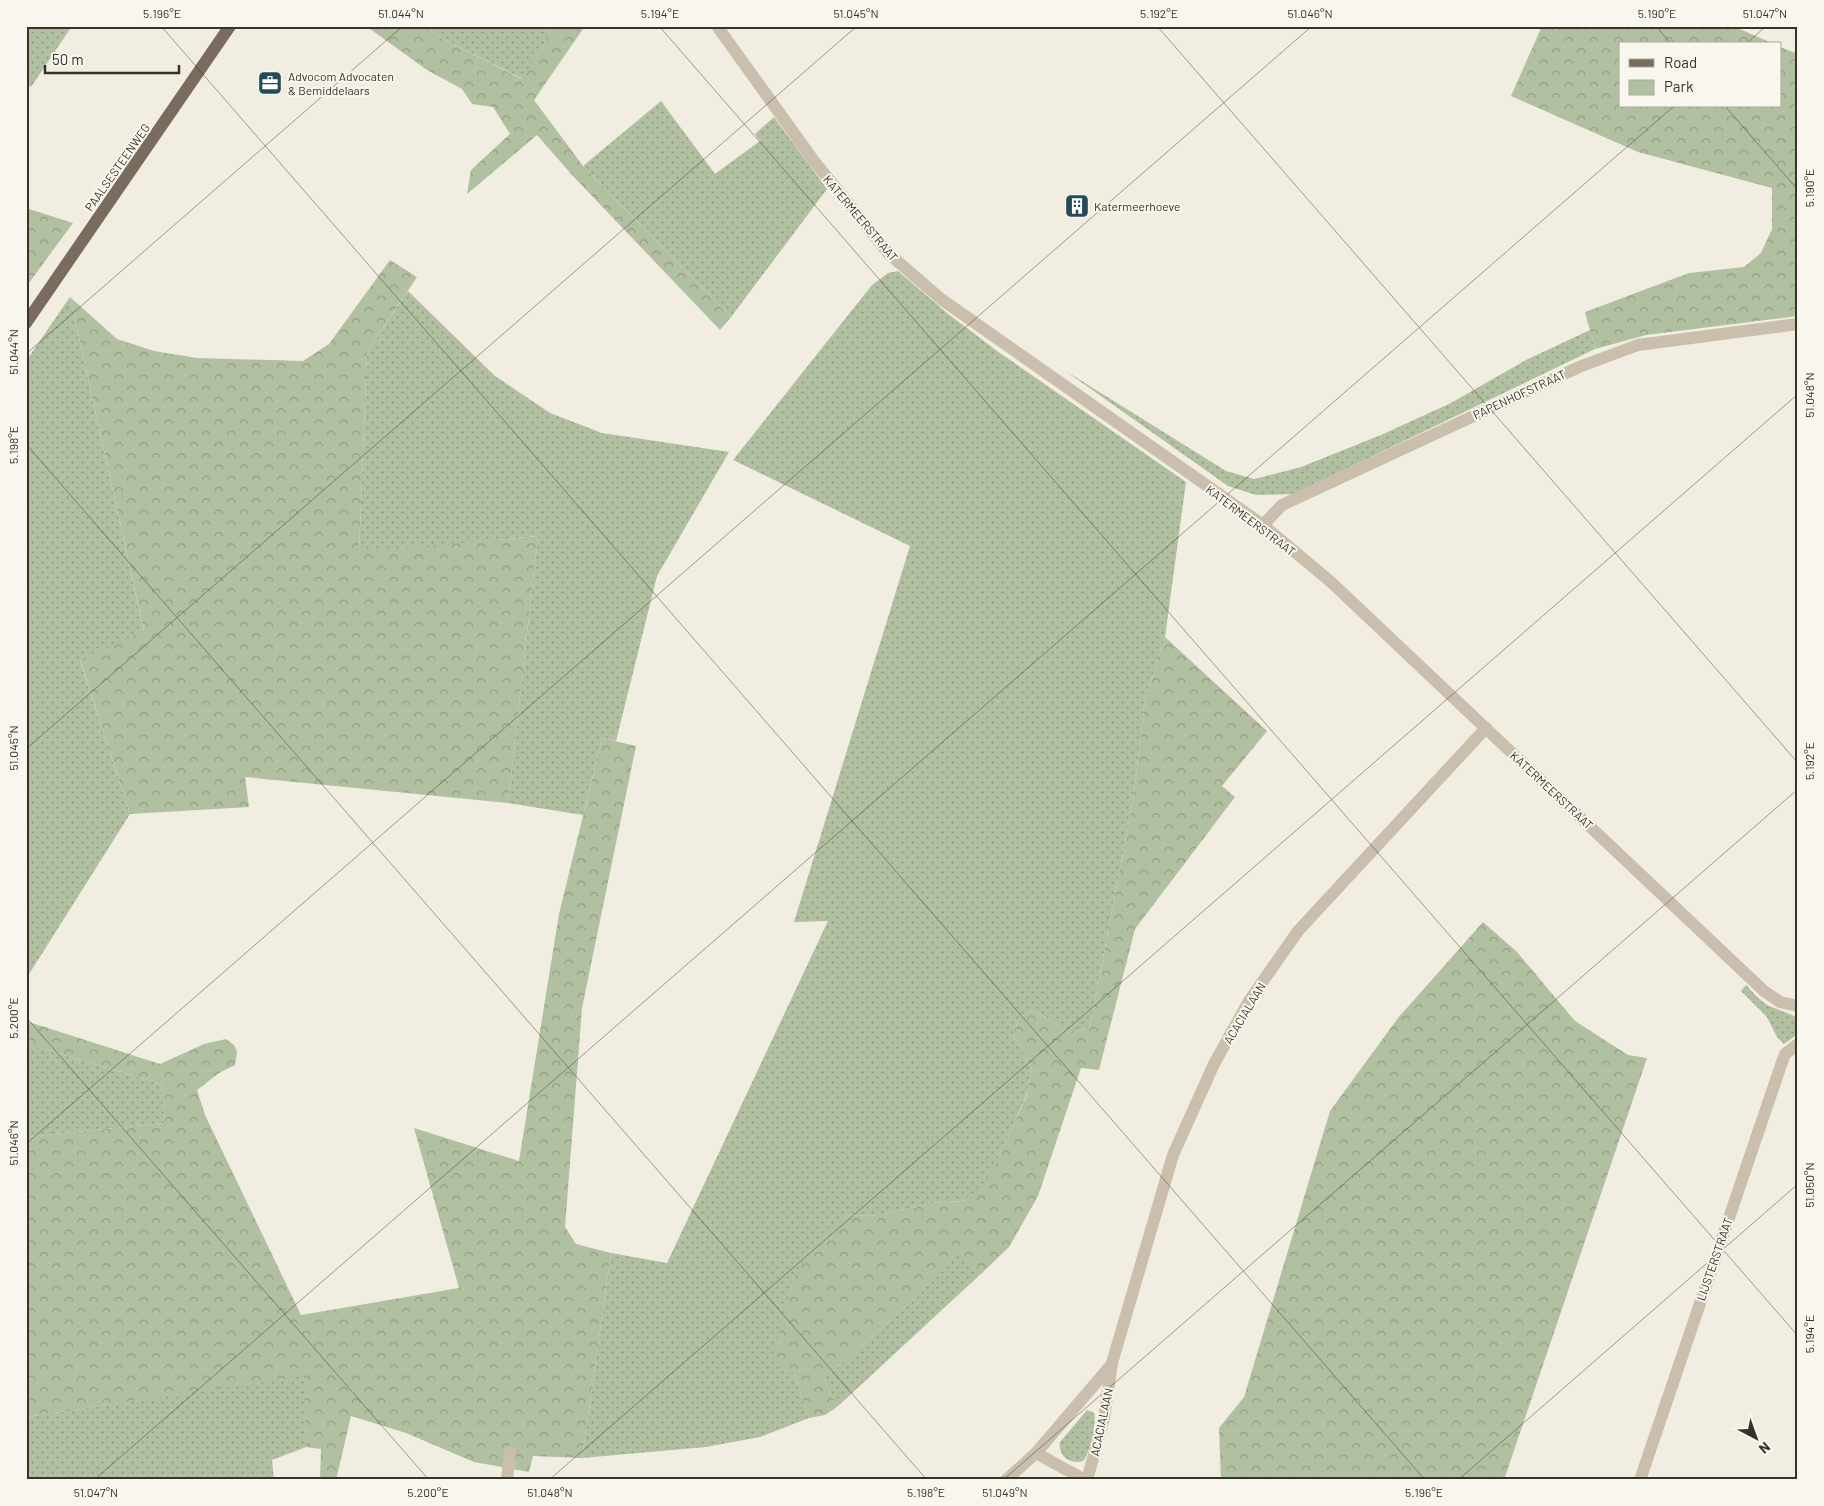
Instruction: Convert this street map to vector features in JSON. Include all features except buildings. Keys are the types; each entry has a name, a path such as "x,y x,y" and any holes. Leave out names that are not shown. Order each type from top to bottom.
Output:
{"main road":[{"name":"PAALSESTEENWEG","path":"26,322 230,26"}],"street":[{"name":"KATERMEERSTRAAT","path":"718,26 814,161 889,254 941,299 1263,525 1332,583 1764,991 1780,1002 1798,1006"},
{"name":"PAPENHOFSTRAAT","path":"1263,525 1282,505 1579,367 1638,345 1798,324"},
{"name":"ACACIALAAN","path":"1036,1452 1086,1480 1104,1418 1112,1363 1173,1154 1214,1064 1249,1001 1298,931 1486,728"},
{"name":"LIJSTERSTRAAT","path":"1640,1480 1781,1065 1785,1054 1798,1044"},
{"name":"ACACIALAAN","path":"1006,1480 1036,1452 1112,1363"},
{"path":"507,1480 510,1452"}],"green space":[{"path":"26,26 72,26 31,87 26,84"},
{"path":"366,26 424,26 441,38 522,79 555,26 585,26 534,100 583,166 731,317 720,330 572,175 537,135 467,194 471,170 510,134 493,107 472,104 462,89 427,70"},
{"path":"424,26 555,26 523,79 441,38"},
{"path":"1542,26 1733,26 1769,42 1619,42 1619,108 1782,108 1782,48 1798,54 1798,316 1646,335 1595,349 1585,312 1689,273 1744,267 1761,253 1772,229 1772,188 1638,152 1511,96"},
{"path":"661,101 715,174 760,141 755,134 774,117 827,189 731,317 583,166"},
{"path":"26,208 73,223 26,287"},
{"path":"390,260 417,277 367,352 359,552 538,536 508,803 245,777 249,807 130,814 80,660 144,631 70,297 117,339 154,351 197,358 303,361 329,344"},
{"path":"898,271 947,313 997,351 1186,482 1165,637 1145,700 1133,800 1090,1027 1070,1034 1042,1015 1030,1011 1019,1018 1013,1034 1032,1069 1027,1094 986,1186 963,1201 931,1203 880,1215 845,1216 794,1277 789,1296 786,1368 794,1373 809,1418 760,1437 706,1447 582,1458 611,1253 667,1263 828,921 794,922 910,546 733,460 872,285 888,273"},
{"path":"408,291 495,376 550,413 602,433 729,452 657,576 616,741 602,738 583,815 508,803 538,536 359,553 367,352"},
{"path":"70,297 144,632 80,661 130,814 26,979 26,361"},
{"path":"1590,330 1595,349 1294,494 1256,495 1228,486 1064,370 1226,471 1254,479 1301,467 1381,435 1451,403 1526,360"},
{"path":"1165,637 1267,731 1222,786 1235,797 1135,929 1099,1070 1081,1068 1038,1196 1009,1247 983,1272 959,1254 916,1297 824,1379 837,1407 825,1415 809,1418 794,1373 771,1361 794,1277 809,1252 825,1230 845,1216 880,1215 931,1203 963,1201 986,1185 1027,1095 1032,1069 1013,1034 1019,1018 1030,1011 1042,1015 1070,1034 1090,1027 1133,800 1145,700"},
{"path":"602,738 636,746 582,1008 565,1227 576,1244 611,1253 582,1458 533,1456 529,1472 474,1462 406,1433 351,1416 336,1480 320,1480 321,1449 306,1447 304,1376 26,1417 26,1137 165,1123 162,1084 26,1044 26,1021 160,1064 204,1044 226,1039 234,1045 237,1052 235,1065 219,1073 197,1090 205,1115 301,1315 459,1288 414,1128 519,1161 559,914"},
{"path":"1483,922 1517,952 1575,1021 1628,1055 1647,1058 1504,1480 1221,1480 1219,1428 1244,1397 1330,1111 1398,1018"},
{"path":"1746,985 1767,1005 1797,1017 1798,1034 1784,1044 1777,1037 1767,1017 1741,991"},
{"path":"26,1044 162,1084 165,1123 26,1137"},
{"path":"959,1253 983,1272 837,1407 824,1379 916,1297"},
{"path":"305,1375 306,1447 272,1460 274,1480 26,1480 26,1417"},
{"path":"1087,1410 1094,1413 1094,1430 1086,1457 1083,1461 1074,1462 1063,1455 1060,1442"}],"place":[{"name":"Advocom Advocaten & Bemiddelaars","path":"270,83"},
{"name":"Katermeerhoeve","path":"1077,206"}]}
